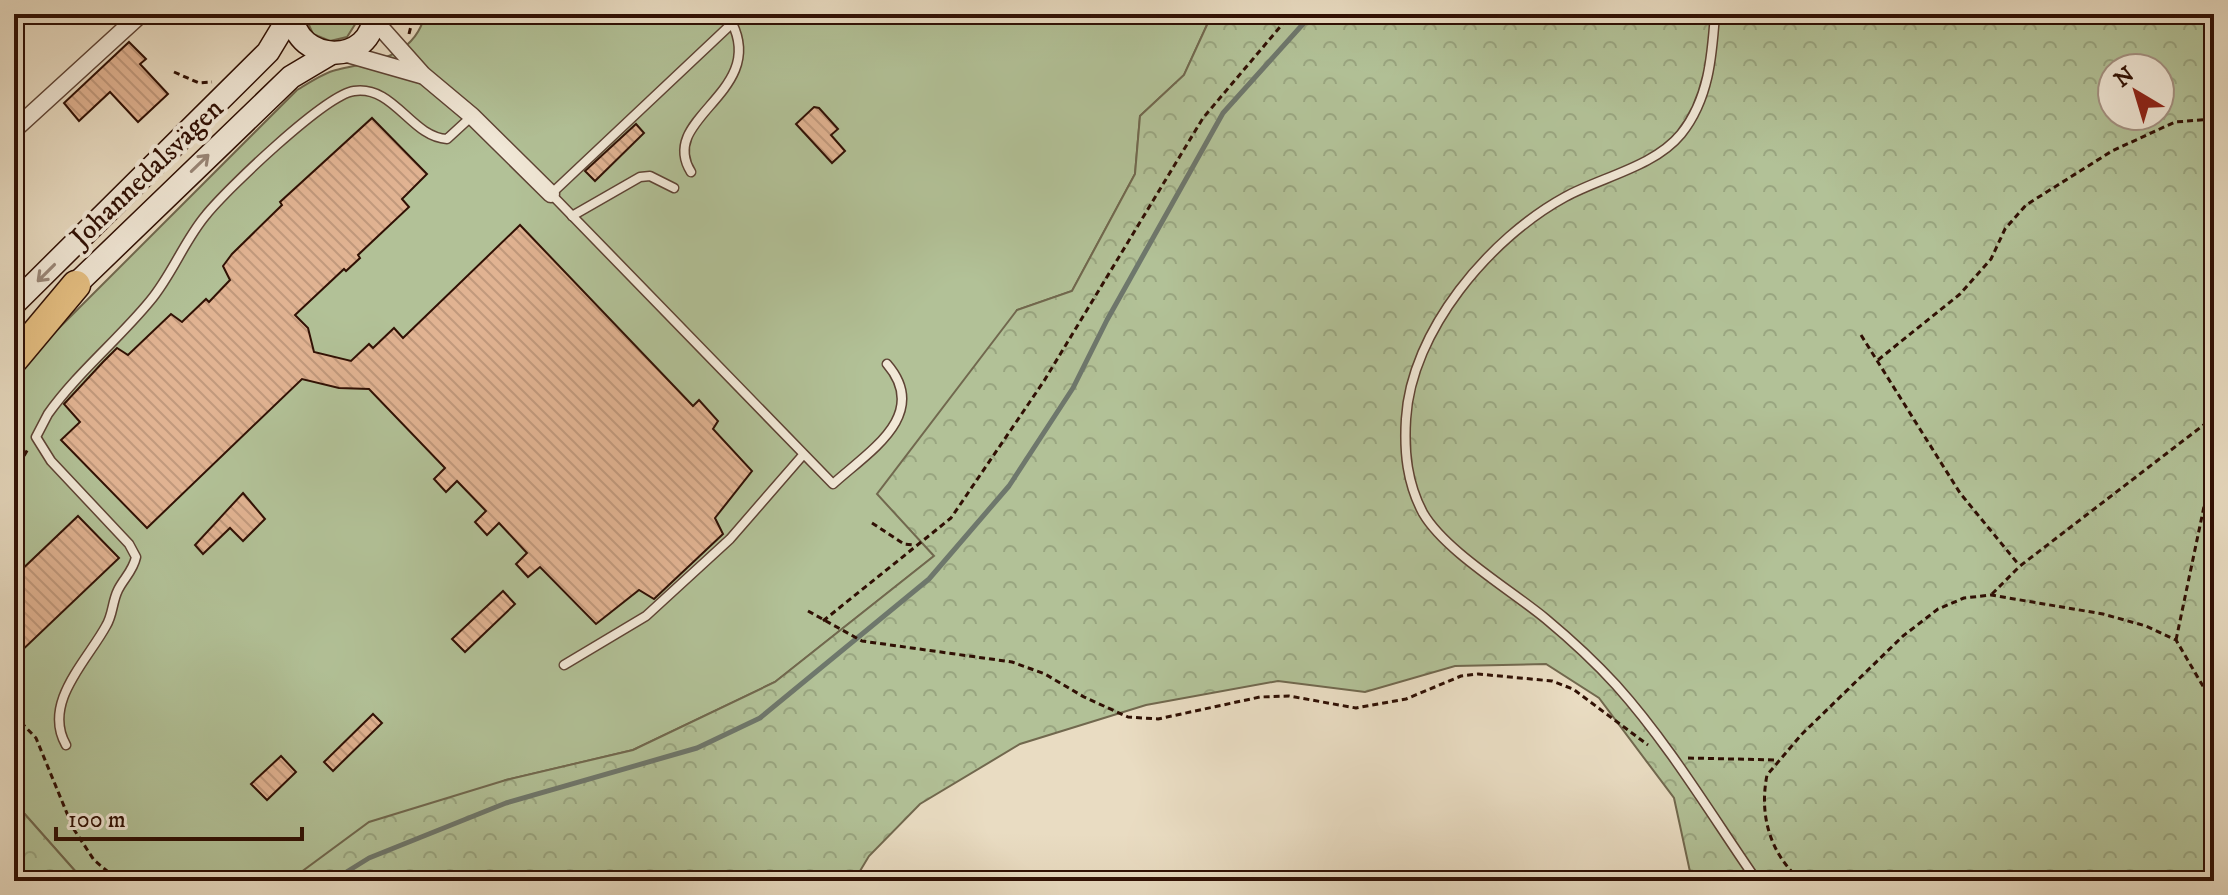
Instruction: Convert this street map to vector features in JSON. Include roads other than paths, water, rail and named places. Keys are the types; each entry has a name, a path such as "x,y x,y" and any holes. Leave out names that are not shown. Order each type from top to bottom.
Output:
{"highway":[{"path":"14,359 76,285"}],"main road":[{"path":"292,14 294,27 304,42 336,54"},
{"name":"Johannedalsvägen","path":"14,304 268,52 292,14"},
{"name":"Johannedalsvägen","path":"14,342 291,77 364,40 374,17"}],"street":[{"path":"14,130 141,14"},
{"path":"374,17 423,75 472,116 551,194"},
{"path":"336,54 423,75"}],"lane":[{"path":"742,14 551,194 833,484 885,437 901,417 904,401 901,386 887,364"},
{"path":"1715,14 1710,71 1698,107 1679,136 1643,162 1564,197 1521,225 1476,268 1446,311 1416,371 1406,414 1404,447 1409,482 1424,515 1455,547 1546,619 1615,685 1757,881"},
{"path":"691,172 684,152 687,136 739,65 741,39 732,23"},
{"path":"66,745 60,733 63,699 107,624 117,591 133,568 136,557 129,544 51,461 36,437 58,400 153,298 204,217 275,146 319,113 352,91 373,91 431,138 447,139 472,116"},
{"path":"572,216 640,177 650,176 674,188"},
{"path":"564,665 646,616 730,539 803,455"}],"waterway":[{"path":"332,881 369,858 506,803 697,748 760,718 929,579 1009,486 1073,388 1107,320 1223,113 1312,14"}]}
